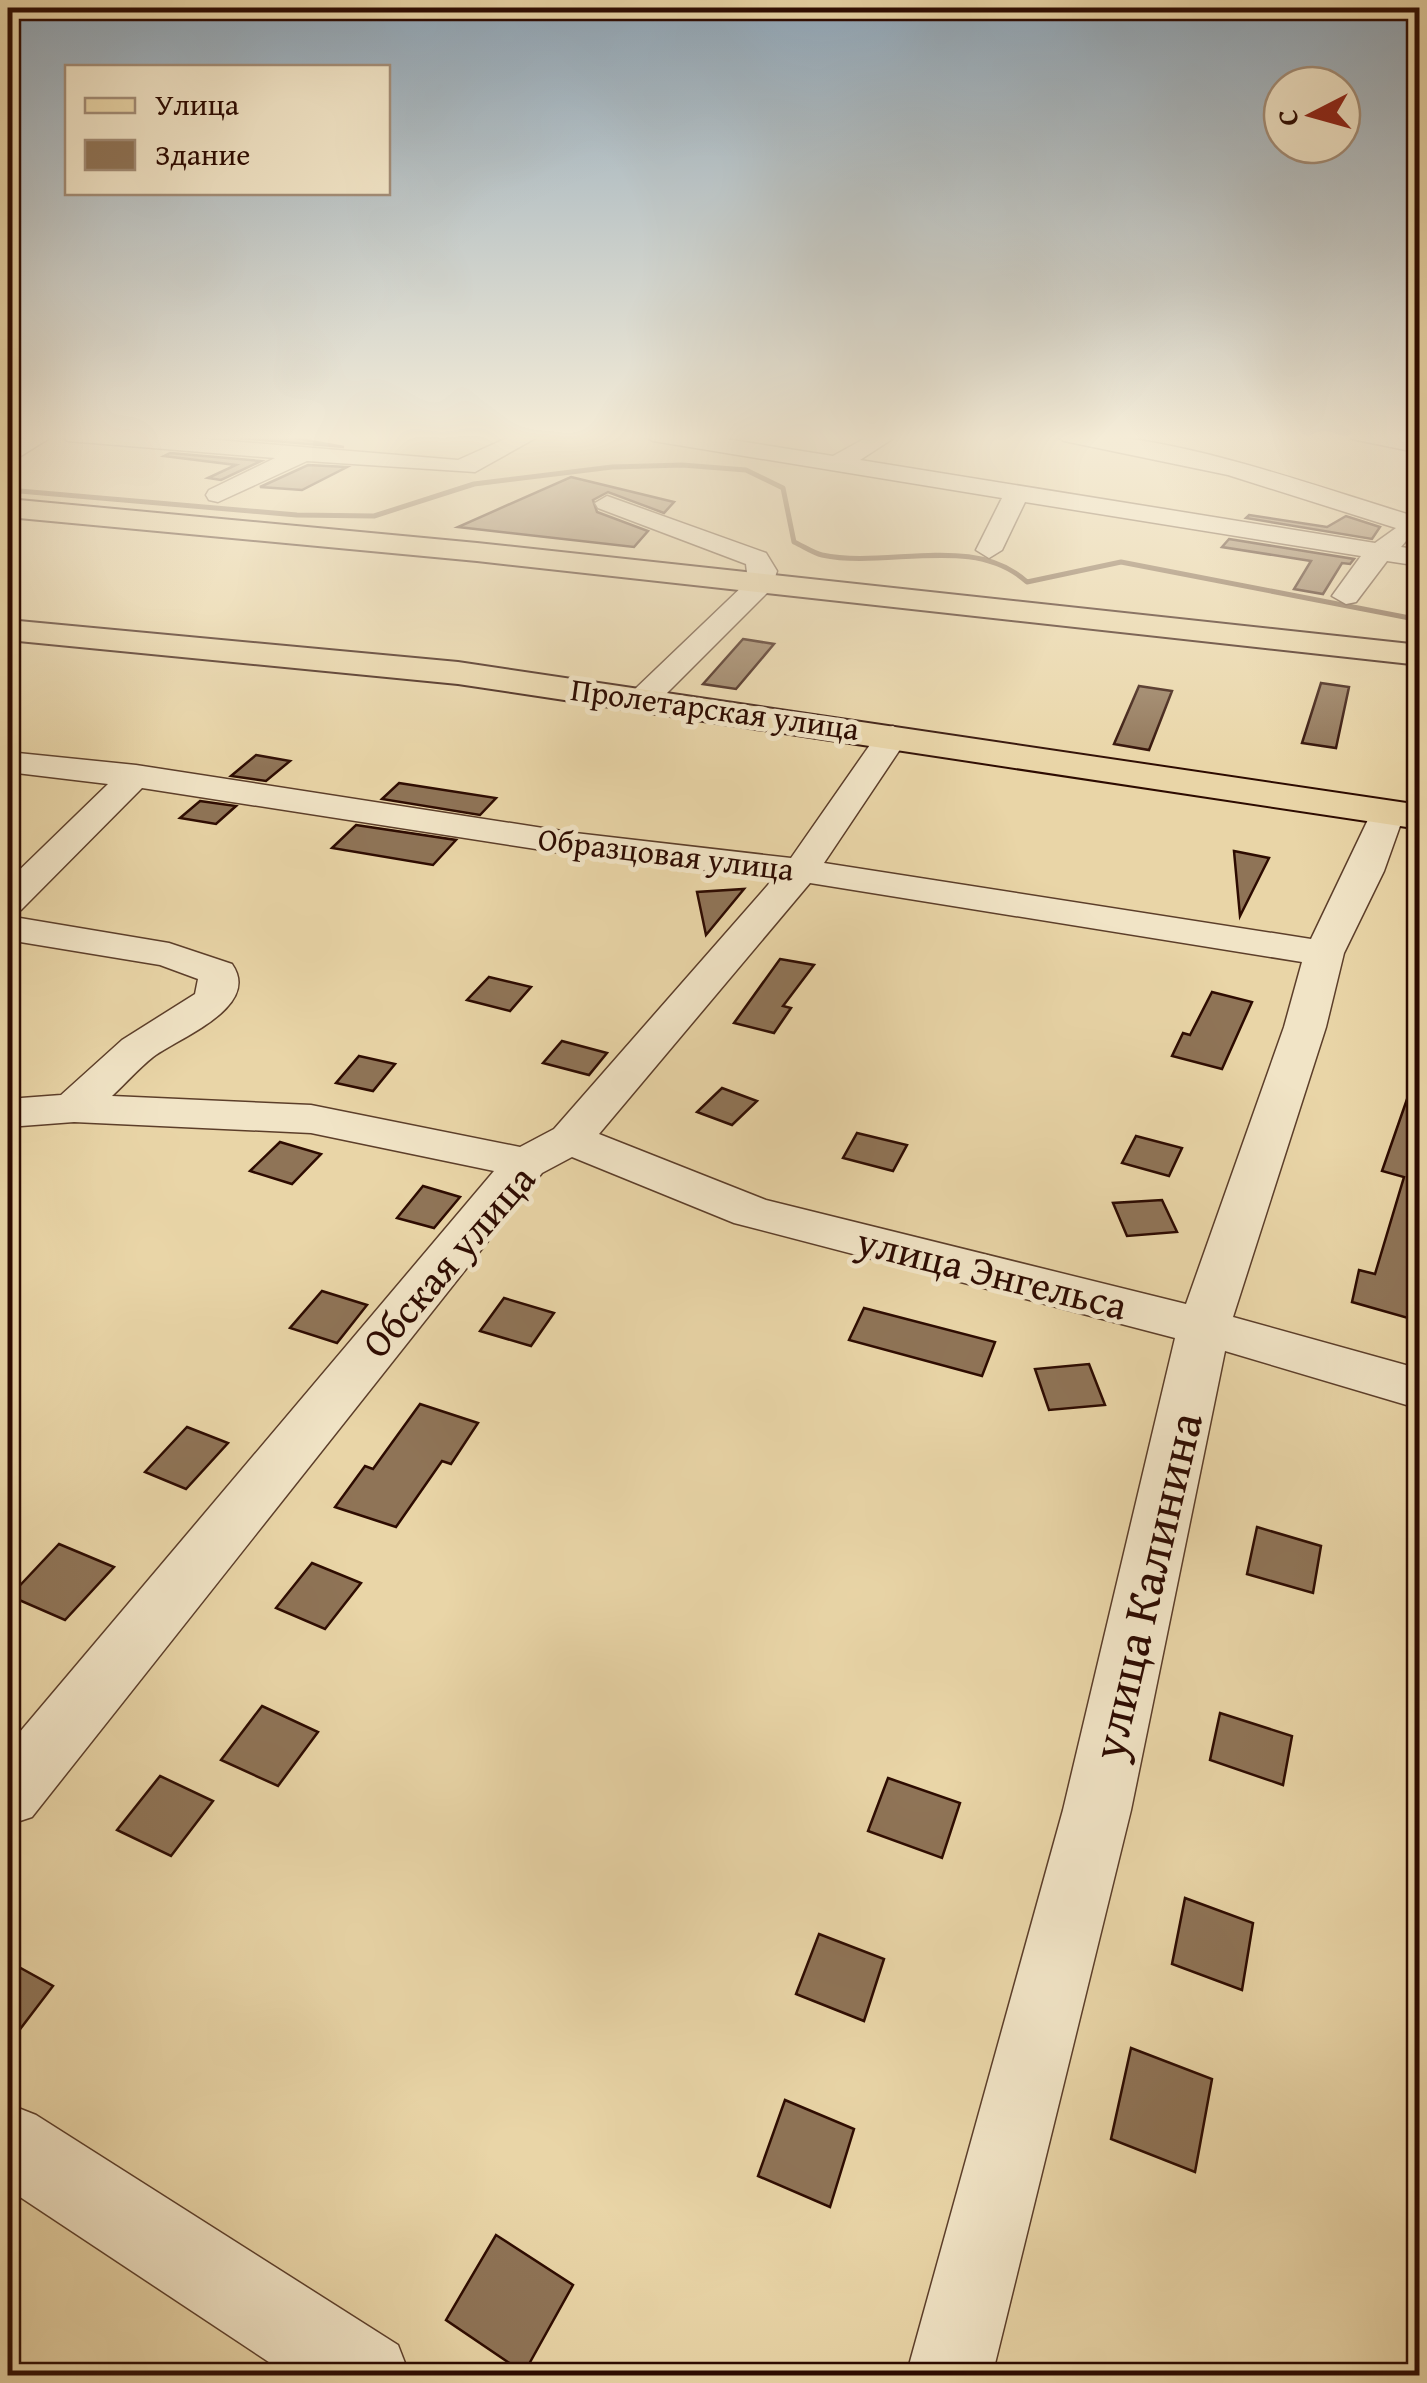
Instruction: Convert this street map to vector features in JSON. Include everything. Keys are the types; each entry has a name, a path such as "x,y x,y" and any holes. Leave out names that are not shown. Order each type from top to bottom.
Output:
{"main road":[{"path":"382,545 1420,656"},
{"name":"Пролетарская улица","path":"8,630 343,659 645,698 1403,814"}],"street":[{"path":"645,698 761,583 763,572 756,559 719,545"},
{"path":"988,550 990,545"},
{"path":"1343,545 1420,558"},
{"path":"1346,596 1387,545"},
{"name":"Обская улица","path":"8,1795 526,1163 570,1139 800,870 893,736"},
{"name":"Образцовая улица","path":"8,762 136,774 575,844 800,870 1052,914 1324,952"},
{"path":"8,902 136,774"},
{"name":"улица Калинина","path":"950,2376 1097,1810 1204,1327 1305,1027 1324,952 1365,872 1403,814"},
{"path":"8,928 169,955 218,973 219,987 211,1002 137,1048 74,1108"},
{"path":"8,1113 74,1108 312,1119 526,1163"},
{"name":"улица Энгельса","path":"570,1139 751,1212 1204,1327 1420,1389"},
{"path":"8,2144 367,2376"}],"building":[{"path":"1268,545 1354,559 1350,564 1342,563 1323,594 1294,589 1311,561 1222,547"},
{"path":"743,639 774,644 736,689 703,684"},
{"path":"1321,683 1349,687 1336,748 1302,743"},
{"path":"1139,686 1172,691 1149,750 1114,744"},
{"path":"256,755 290,761 266,781 231,776"},
{"path":"399,783 496,798 480,815 382,799"},
{"path":"200,801 236,806 216,824 180,818"},
{"path":"356,825 456,840 433,865 332,848"},
{"path":"1234,851 1269,858 1240,916"},
{"path":"744,889 706,935 697,892"},
{"path":"780,959 814,965 783,1006 791,1008 774,1033 734,1023"},
{"path":"489,977 531,987 510,1011 467,1000"},
{"path":"1212,992 1252,1002 1222,1069 1172,1056 1183,1033 1190,1035"},
{"path":"562,1041 607,1053 589,1075 543,1063"},
{"path":"359,1056 395,1064 373,1091 336,1083"},
{"path":"1413,1082 1420,1083 1420,1269 1408,1318 1352,1302 1359,1270 1375,1274 1404,1177 1382,1171"},
{"path":"722,1088 757,1101 732,1125 697,1112"},
{"path":"857,1133 907,1145 893,1171 843,1158"},
{"path":"1136,1136 1182,1148 1169,1176 1122,1163"},
{"path":"280,1142 321,1154 292,1184 250,1171"},
{"path":"423,1186 460,1197 434,1228 397,1218"},
{"path":"1162,1200 1177,1232 1127,1236 1113,1203"},
{"path":"322,1291 367,1305 337,1343 290,1328"},
{"path":"504,1298 554,1313 531,1346 480,1331"},
{"path":"864,1308 995,1342 982,1376 849,1340"},
{"path":"1089,1364 1105,1405 1049,1410 1035,1369"},
{"path":"420,1404 478,1423 451,1464 442,1461 396,1527 335,1507 365,1466 373,1469"},
{"path":"187,1427 228,1443 186,1489 145,1472"},
{"path":"1257,1527 1321,1546 1313,1593 1247,1574"},
{"path":"59,1544 114,1567 65,1620 10,1596"},
{"path":"312,1563 361,1583 325,1629 276,1608"},
{"path":"262,1706 318,1732 278,1786 221,1760"},
{"path":"1220,1713 1292,1736 1283,1785 1210,1760"},
{"path":"160,1776 213,1801 171,1856 117,1830"},
{"path":"888,1778 960,1803 942,1858 868,1831"},
{"path":"1185,1898 1253,1923 1242,1990 1172,1964"},
{"path":"819,1934 884,1959 864,2021 796,1994"},
{"path":"8,1961 53,1986 8,2045"},
{"path":"1131,2048 1212,2079 1195,2172 1111,2139"},
{"path":"785,2100 854,2129 830,2207 758,2176"},
{"path":"496,2235 573,2285 524,2373 446,2320"}],"waterway":[{"path":"800,545 822,555 847,558 929,555 982,559 1006,567 1027,582 1121,562 1420,620"}]}
